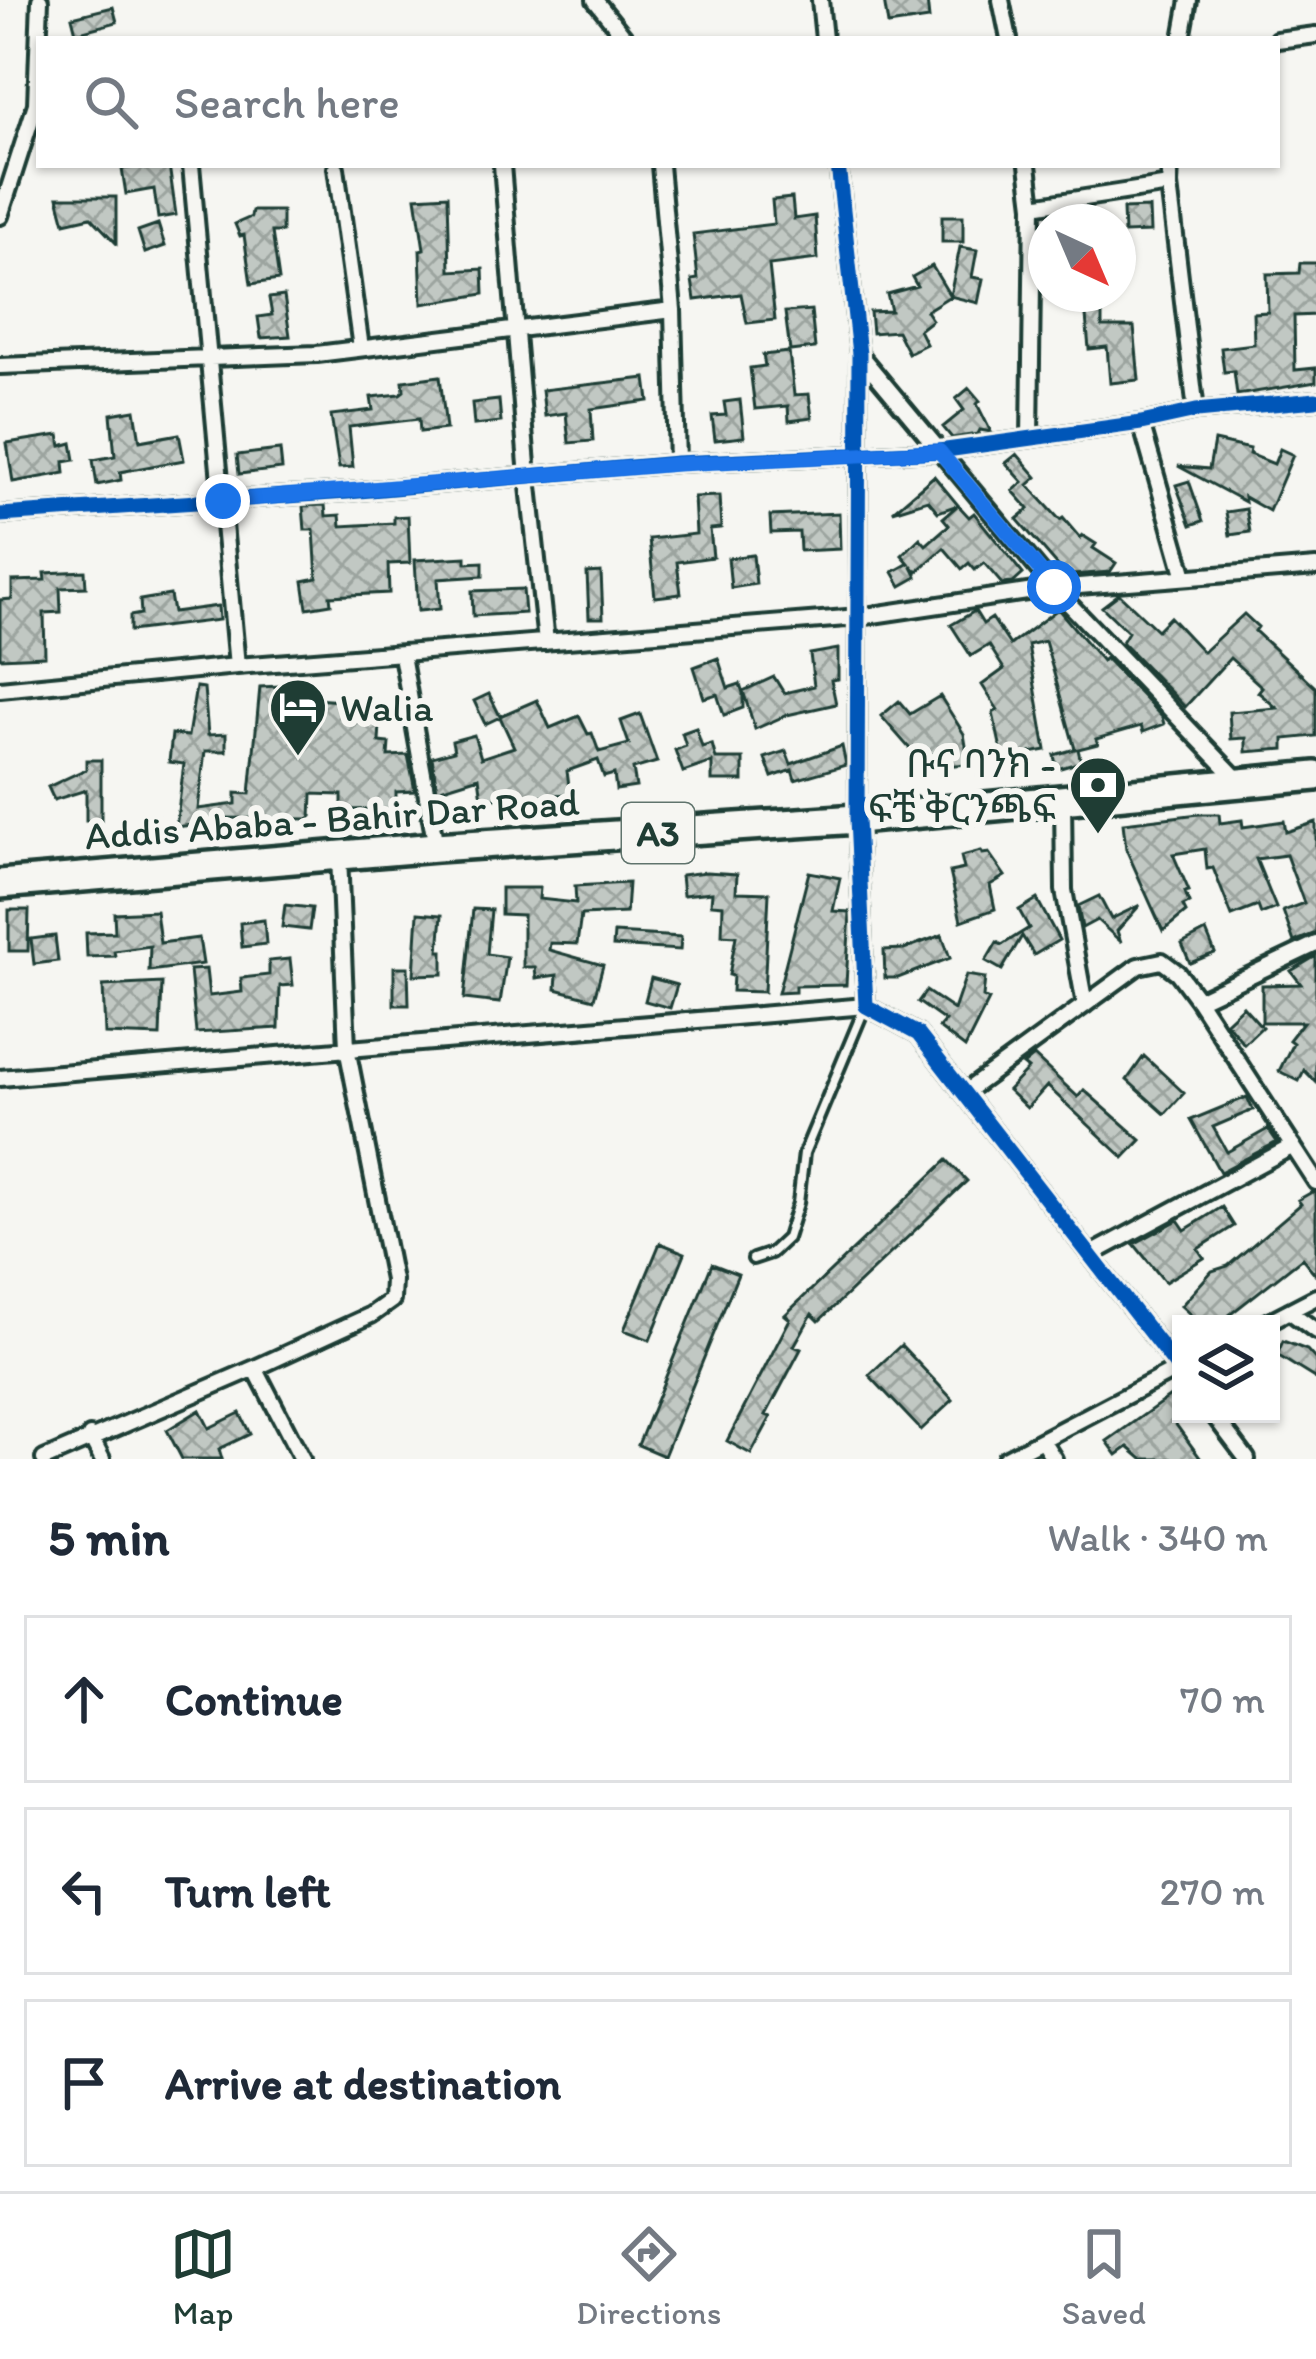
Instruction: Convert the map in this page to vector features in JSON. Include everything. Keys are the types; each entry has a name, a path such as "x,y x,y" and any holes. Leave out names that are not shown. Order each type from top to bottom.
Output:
{"highway":[{"name":"Addis Ababa - Bahir Dar Road","path":"0,884 436,847 857,819 1316,776"}],"street":[{"path":"39,36 40,0"},
{"path":"595,0 624,36"},
{"path":"820,0 824,36"},
{"path":"1001,0 1009,36"},
{"path":"1182,36 1189,0"},
{"path":"1280,40 1316,35"},
{"path":"0,217 36,104"},
{"path":"191,168 237,666"},
{"path":"336,168 361,348"},
{"path":"502,168 546,642"},
{"path":"660,168 673,310 677,464"},
{"path":"838,168 859,354 857,819 866,1006"},
{"path":"1028,168 1033,204"},
{"path":"1171,168 1196,411"},
{"path":"1046,204 1169,185"},
{"path":"0,366 316,353 673,310"},
{"path":"1030,438 1032,312"},
{"path":"859,354 1054,587 1240,783"},
{"path":"0,515 677,464 939,451 1196,411 1316,400"},
{"path":"1141,422 1185,577"},
{"path":"0,689 860,617 1054,587 1316,567"},
{"path":"402,655 436,847"},
{"path":"1063,798 1064,890 1085,1004"},
{"path":"44,1459 255,1368 370,1315 392,1300 393,1280 347,1048 339,855"},
{"path":"1198,1000 1316,944"},
{"path":"964,1093 1138,966 1162,961 1178,973 1198,1000 1316,1182"},
{"path":"0,1078 866,1006 918,1034 1172,1359"},
{"path":"1090,1256 1293,1146"},
{"path":"1280,1316 1316,1297"},
{"path":"1289,1311 1316,1331"},
{"path":"255,1368 302,1459"},
{"path":"1005,1459 1172,1373"},
{"path":"1220,1423 1247,1459"},
{"path":"90,1436 102,1459"},
{"path":"1042,1439 1054,1459"}],"lane":[{"path":"753,1259 771,1253 787,1238 798,1204 804,1153 866,1006"}],"building":[{"path":"884,0 927,0 929,19 888,25"},
{"path":"113,7 117,22 76,33 72,17"},
{"path":"169,168 176,215 158,218 154,189 126,194 122,169"},
{"path":"448,195 450,271 483,269 484,294 422,304 420,250 424,249 416,197"},
{"path":"58,197 116,197 116,243 91,217 65,223"},
{"path":"792,198 794,219 815,216 818,259 769,265 775,320 747,323 741,294 695,300 692,280 698,279 693,234 774,224 772,200"},
{"path":"1136,208 1149,208 1150,232 1136,233"},
{"path":"252,211 282,211 282,232 272,232 279,280 251,284 244,235 240,236 235,224 251,217"},
{"path":"942,216 963,216 963,242 942,242"},
{"path":"158,224 165,246 145,253 138,231"},
{"path":"960,247 977,250 972,277 983,279 978,303 950,296"},
{"path":"1300,263 1316,263 1316,315 1294,316 1295,370 1316,368 1316,382 1237,395 1234,371 1224,372 1221,348 1254,344 1253,313 1268,312 1267,274 1299,273"},
{"path":"932,266 950,296 926,311 932,320 919,330 926,344 908,353 897,331 872,333 870,312 891,311 887,294 917,286 912,277"},
{"path":"284,296 290,336 261,338 258,317 272,315 269,298"},
{"path":"811,310 815,348 790,351 785,312"},
{"path":"1086,312 1102,312 1102,327 1134,327 1139,380 1110,383 1107,347 1089,349"},
{"path":"789,352 794,395 809,394 812,418 789,421 788,406 755,409 750,368 765,366 763,355"},
{"path":"440,376 446,429 420,432 419,419 349,427 353,467 339,468 331,415 373,410 371,397 400,394 403,381"},
{"path":"646,378 649,401 591,409 593,441 569,443 566,413 545,416 542,390"},
{"path":"969,388 980,401 977,404 991,432 980,430 952,438 943,427 964,410 956,399"},
{"path":"499,400 501,422 474,425 472,403"},
{"path":"740,400 744,437 715,440 712,416 726,415 724,402"},
{"path":"135,410 140,441 179,434 184,460 120,472 121,480 97,485 93,460 115,456 111,414"},
{"path":"59,435 61,446 72,443 75,460 64,462 65,473 13,482 7,443"},
{"path":"1214,441 1250,449 1249,454 1274,464 1280,449 1293,455 1269,511 1178,466 1209,469"},
{"path":"280,450 282,469 239,474 237,455"},
{"path":"1017,454 1037,477 1028,485 1080,538 1096,544 1093,548 1116,563 1110,572 1072,575 1058,566 1017,519 1029,509 1013,491 1023,482 1006,463"},
{"path":"934,476 958,505 938,512 928,500 893,511"},
{"path":"1189,481 1203,521 1191,525 1176,485"},
{"path":"719,496 721,528 710,529 713,557 677,562 681,594 655,597 649,539 696,534 694,497"},
{"path":"325,505 326,516 340,515 341,526 394,523 394,517 408,516 410,563 388,564 389,593 330,596 331,604 307,608 303,581 317,578 314,530 305,530 303,506"},
{"path":"958,505 969,517 974,513 1023,574 1013,583 1002,584 984,563 975,570 969,563 962,569 944,548 917,572 911,565 917,577 901,586 893,572 909,563 902,555 920,538 926,545 949,525 943,518"},
{"path":"1246,509 1250,532 1230,535 1226,512"},
{"path":"839,513 840,549 800,551 799,532 771,533 770,516"},
{"path":"753,555 756,584 731,588 728,558"},
{"path":"466,557 466,563 483,562 483,576 438,579 440,609 418,611 415,560"},
{"path":"85,571 86,587 60,588 61,612 44,613 45,656 0,658 0,600 12,599 12,581 46,580 45,573"},
{"path":"601,572 603,618 589,618 587,573"},
{"path":"523,589 525,613 473,616 472,591"},
{"path":"1119,594 1157,630 1170,617 1203,652 1244,614 1258,627 1255,631 1316,688 1316,736 1284,739 1284,749 1246,752 1246,738 1231,739 1229,712 1277,708 1258,692 1262,687 1230,658 1185,707 1122,642 1128,632 1102,607"},
{"path":"170,595 173,612 218,606 219,620 130,631 130,616 141,614 140,600"},
{"path":"1058,609 1164,724 1096,739 1098,744 1078,749 1081,762 1057,769 1054,755 1075,749 1045,641 1028,645 1046,750 1003,758 993,713 998,710 982,685 1004,669 989,645 971,656 951,625 975,611 983,624 992,618 1010,645"},
{"path":"838,649 838,679 831,680 836,704 787,715 755,729 743,691 774,677 784,693 814,686 810,654"},
{"path":"718,658 728,688 740,684 743,693 743,708 724,715 717,694 704,698 694,667"},
{"path":"196,687 204,688 208,735 226,734 226,751 205,751 198,809 236,804 236,793 250,794 260,687 316,688 315,699 381,704 379,742 389,743 388,756 408,755 415,791 396,792 396,809 342,810 342,795 312,794 311,819 216,818 216,822 176,827 184,764 169,762 172,734 188,736"},
{"path":"489,694 500,716 537,700 550,728 579,716 599,752 629,744 621,721 640,714 657,762 633,769 636,787 616,790 614,774 604,777 598,760 567,771 570,794 482,799 479,777 437,790 432,757 454,751 452,741 474,735 481,758 514,747 500,717 485,724 474,701"},
{"path":"940,696 964,734 969,764 944,766 943,754 917,757 881,716 899,701 910,714"},
{"path":"696,728 702,747 712,744 716,759 743,759 743,781 712,781 712,762 683,772 675,750 686,746 682,733"},
{"path":"842,746 846,765 795,780 792,770 772,777 765,758 786,751 791,764"},
{"path":"86,760 101,760 101,821 86,821 86,790 54,800 48,787 86,769"},
{"path":"1219,814 1220,823 1242,820 1243,827 1284,821 1286,832 1316,822 1316,933 1294,942 1283,911 1304,903 1286,855 1256,859 1276,908 1261,914 1258,906 1232,916 1213,868 1207,869 1205,849 1173,854 1189,891 1185,892 1189,903 1183,906 1186,912 1163,931 1126,849 1123,823"},
{"path":"989,853 1005,876 990,885 995,909 961,921 950,872 964,869 961,856"},
{"path":"809,872 840,878 833,911 850,912 846,985 795,986 795,992 778,993"},
{"path":"737,874 736,892 769,893 764,992 732,991 733,976 729,975 736,936 722,935 723,905 711,904 712,892 683,895 681,875"},
{"path":"628,883 626,913 581,915 577,944 550,943 549,950 603,965 594,999 556,989 557,975 536,978 535,967 523,967 523,915 501,914 501,888 540,888 539,899 576,903 575,886"},
{"path":"1099,896 1111,919 1140,905 1117,931 1121,942 1097,920 1082,928 1078,906"},
{"path":"1037,899 1059,940 1034,955 1022,936 1002,970 986,961 997,942 1002,945 1029,928 1019,910"},
{"path":"285,905 312,908 309,930 282,927"},
{"path":"473,909 491,910 487,954 507,957 500,1003 464,999"},
{"path":"9,910 29,910 28,951 9,951"},
{"path":"156,911 160,943 199,938 203,964 149,971 150,946 114,951 115,956 87,957 86,933 115,932 114,913"},
{"path":"418,913 442,915 439,951 443,951 443,974 414,975"},
{"path":"264,920 266,944 242,947 240,923"},
{"path":"1206,931 1215,953 1190,963 1182,944"},
{"path":"614,933 681,937 680,950 613,946"},
{"path":"942,935 950,958 898,978 885,978 884,950 904,949"},
{"path":"55,936 58,961 34,964 31,939"},
{"path":"1316,956 1316,1082 1304,1070 1299,1081 1279,1071 1293,1043 1289,1040 1303,1022 1262,1022 1262,985 1301,984 1291,971"},
{"path":"290,959 293,985 280,986 279,1028 196,1033 190,970 206,969 209,996 242,992 241,978 269,975 269,961"},
{"path":"394,967 408,967 409,1005 394,1005"},
{"path":"966,975 985,978 983,997 989,1000 965,1048 939,1028 945,1021 918,1002 926,991 954,1010"},
{"path":"651,978 677,985 670,1008 645,1001"},
{"path":"162,983 160,1036 105,1034 103,986"},
{"path":"1243,1006 1262,1027 1244,1044 1226,1022"},
{"path":"1034,1056 1078,1097 1084,1090 1141,1140 1124,1158 1047,1086 1027,1108 1008,1090"},
{"path":"1144,1056 1184,1093 1165,1114 1127,1080"},
{"path":"1247,1097 1253,1110 1213,1127 1227,1152 1268,1129 1277,1142 1220,1172 1191,1120"},
{"path":"947,1160 967,1181 819,1321 812,1314 794,1346 801,1349 751,1454 727,1441 790,1319 785,1315"},
{"path":"1316,1193 1316,1275 1302,1258 1229,1315 1191,1315 1181,1306 1212,1271 1228,1266 1301,1204 1298,1200"},
{"path":"1222,1207 1234,1226 1198,1249 1204,1258 1165,1282 1134,1244 1178,1220 1185,1230"},
{"path":"660,1243 685,1253 650,1340 624,1330"},
{"path":"712,1264 738,1274 664,1456 638,1445"},
{"path":"1283,1341 1307,1350 1316,1360 1316,1379 1280,1357"},
{"path":"901,1345 953,1400 921,1430 869,1375"},
{"path":"1172,1395 1172,1423 1201,1459 1142,1459 1128,1447 1117,1455 1107,1441"},
{"path":"200,1410 209,1428 240,1413 250,1434 219,1449 222,1459 182,1459 167,1430"}],"cycle path":[{"path":"838,168 859,354 857,819 866,1006 918,1034 1172,1360"},
{"path":"0,515 348,492 677,463 939,451 1196,411 1316,400"}],"place":[{"name":"Walia","path":"298,758"},
{"name":"ቡና ባንክ - ፍቼ ቅርንጫፍ","path":"1098,836"}],"route":[{"path":"223,501 677,464 939,451 1054,587"}]}
